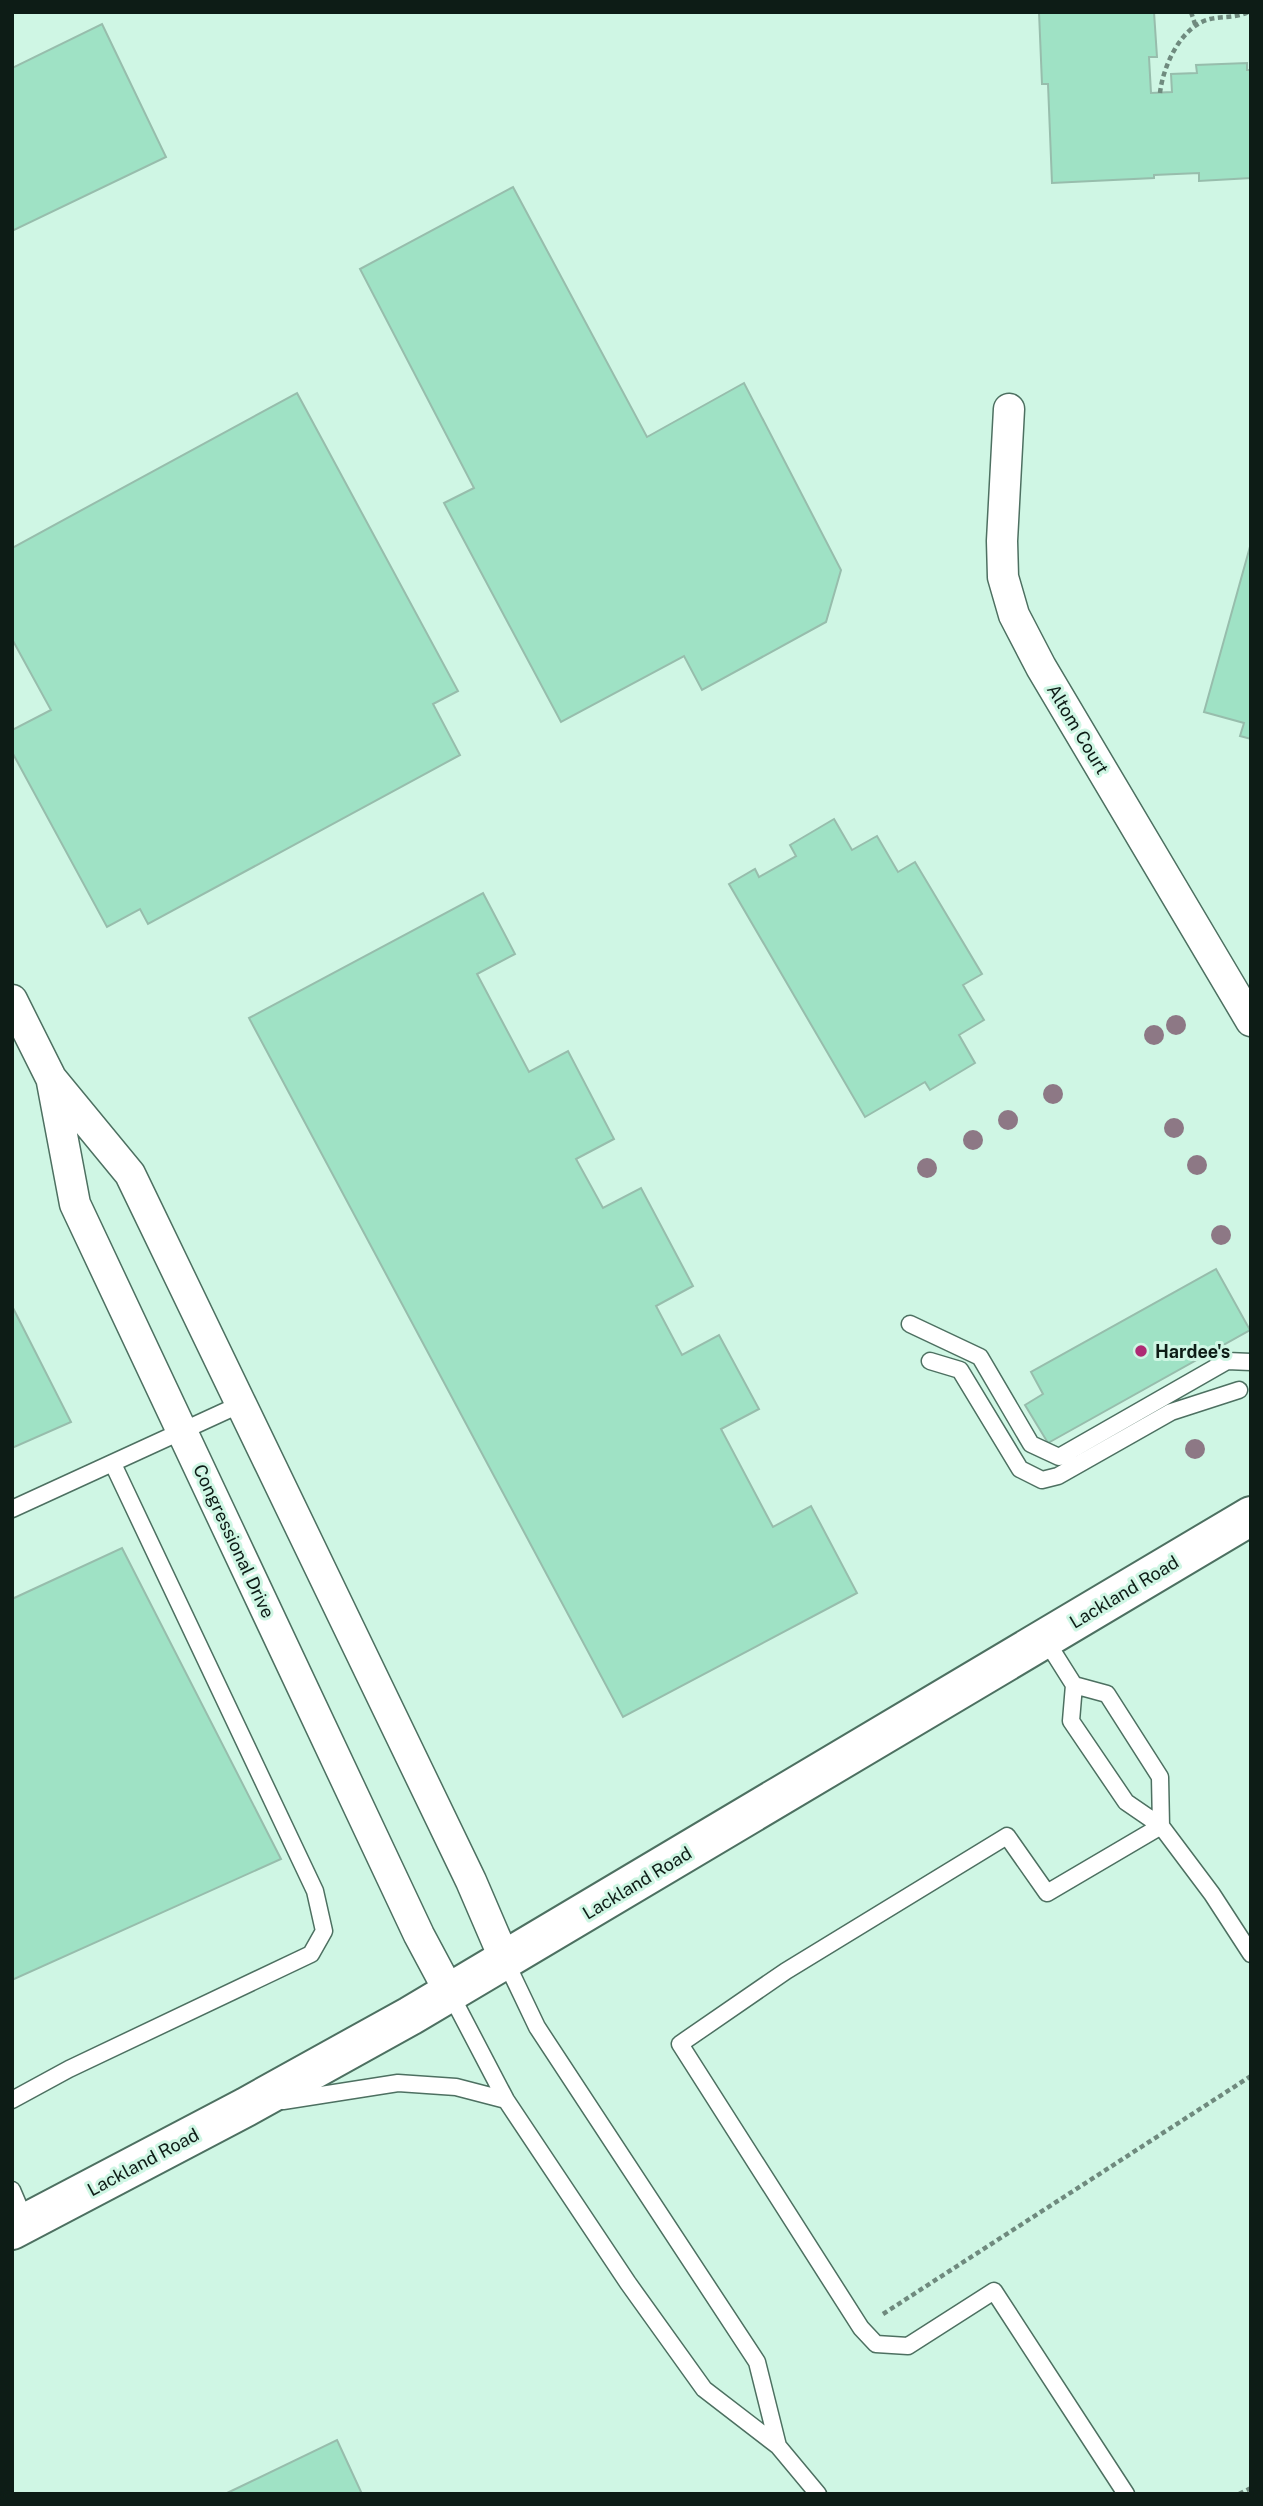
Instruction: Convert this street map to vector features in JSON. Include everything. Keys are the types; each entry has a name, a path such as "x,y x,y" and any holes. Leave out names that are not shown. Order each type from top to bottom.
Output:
{"street":[{"name":"Altom Court","path":"1009,409 1002,541 1003,577 1014,615 1041,667 1251,1021"},
{"name":"Congressional Drive","path":"12,1000 51,1078 130,1174 471,1881 505,1960"},
{"name":"Congressional Drive","path":"51,1078 75,1204 419,1936 450,1993"},
{"name":"Lackland Road","path":"17,2214 246,2107 450,1993 1251,1516"}],"lane":[{"path":"910,1324 980,1356 1031,1444 1059,1457 1227,1362 1251,1363"},
{"path":"930,1361 960,1370 1020,1469 1042,1479 1058,1476 1171,1412 1239,1390"},
{"path":"12,1509 241,1404"},
{"path":"12,2100 69,2069 311,1954 324,1931 315,1891 113,1464"},
{"path":"1045,1639 1074,1685 1071,1721 1126,1802 1161,1826 1212,1894 1251,1954"},
{"path":"1074,1685 1107,1694 1160,1777 1161,1826"},
{"path":"1126,2494 994,2291 908,2346 876,2344 862,2328 680,2044 786,1971 1007,1836 1047,1893 1161,1826"},
{"path":"505,1960 537,2027 757,2362 778,2446"},
{"path":"450,1993 506,2100 628,2283 704,2389 778,2446 818,2494"},
{"path":"246,2107 398,2082 456,2087 506,2100"}],"path":[{"path":"1191,12 1195,24"},
{"path":"1160,93 1162,76 1169,61 1195,24 1248,12"},
{"path":"862,2328 1251,2076"},
{"path":"1239,2494 1251,2488"}],"building":[{"path":"1039,12 1154,12 1157,57 1149,57 1151,93 1172,92 1171,74 1197,73 1196,65 1247,63 1247,70 1251,70 1251,178 1199,181 1199,173 1052,183 1048,84 1042,84"},
{"path":"102,24 166,157 12,231 12,68"},
{"path":"513,187 647,437 744,383 841,570 826,622 702,690 684,656 561,722 444,503 474,488 360,269"},
{"path":"297,393 458,691 433,704 460,755 148,924 140,909 107,927 12,752 12,730 51,710 12,639 12,548"},
{"path":"1251,543 1251,739 1240,736 1244,723 1204,712"},
{"path":"834,819 852,850 877,836 898,872 915,862 982,974 963,985 984,1020 959,1035 975,1063 930,1090 925,1082 865,1117 729,884 755,869 759,877 796,856 790,845"},
{"path":"483,893 515,954 477,974 529,1072 568,1051 614,1139 576,1159 603,1208 641,1188 693,1286 656,1306 682,1355 719,1335 759,1409 721,1429 773,1527 811,1506 857,1593 623,1717 249,1018"},
{"name":"Hardee's","path":"1216,1269 1250,1330 1048,1443 1025,1405 1043,1394 1031,1372"},
{"path":"12,1306 71,1422 12,1448"},
{"path":"122,1548 281,1859 12,1980 12,1599"},
{"path":"337,2440 362,2494 225,2494"}],"place":[{"name":"Hardee's","path":"1141,1351"}]}
